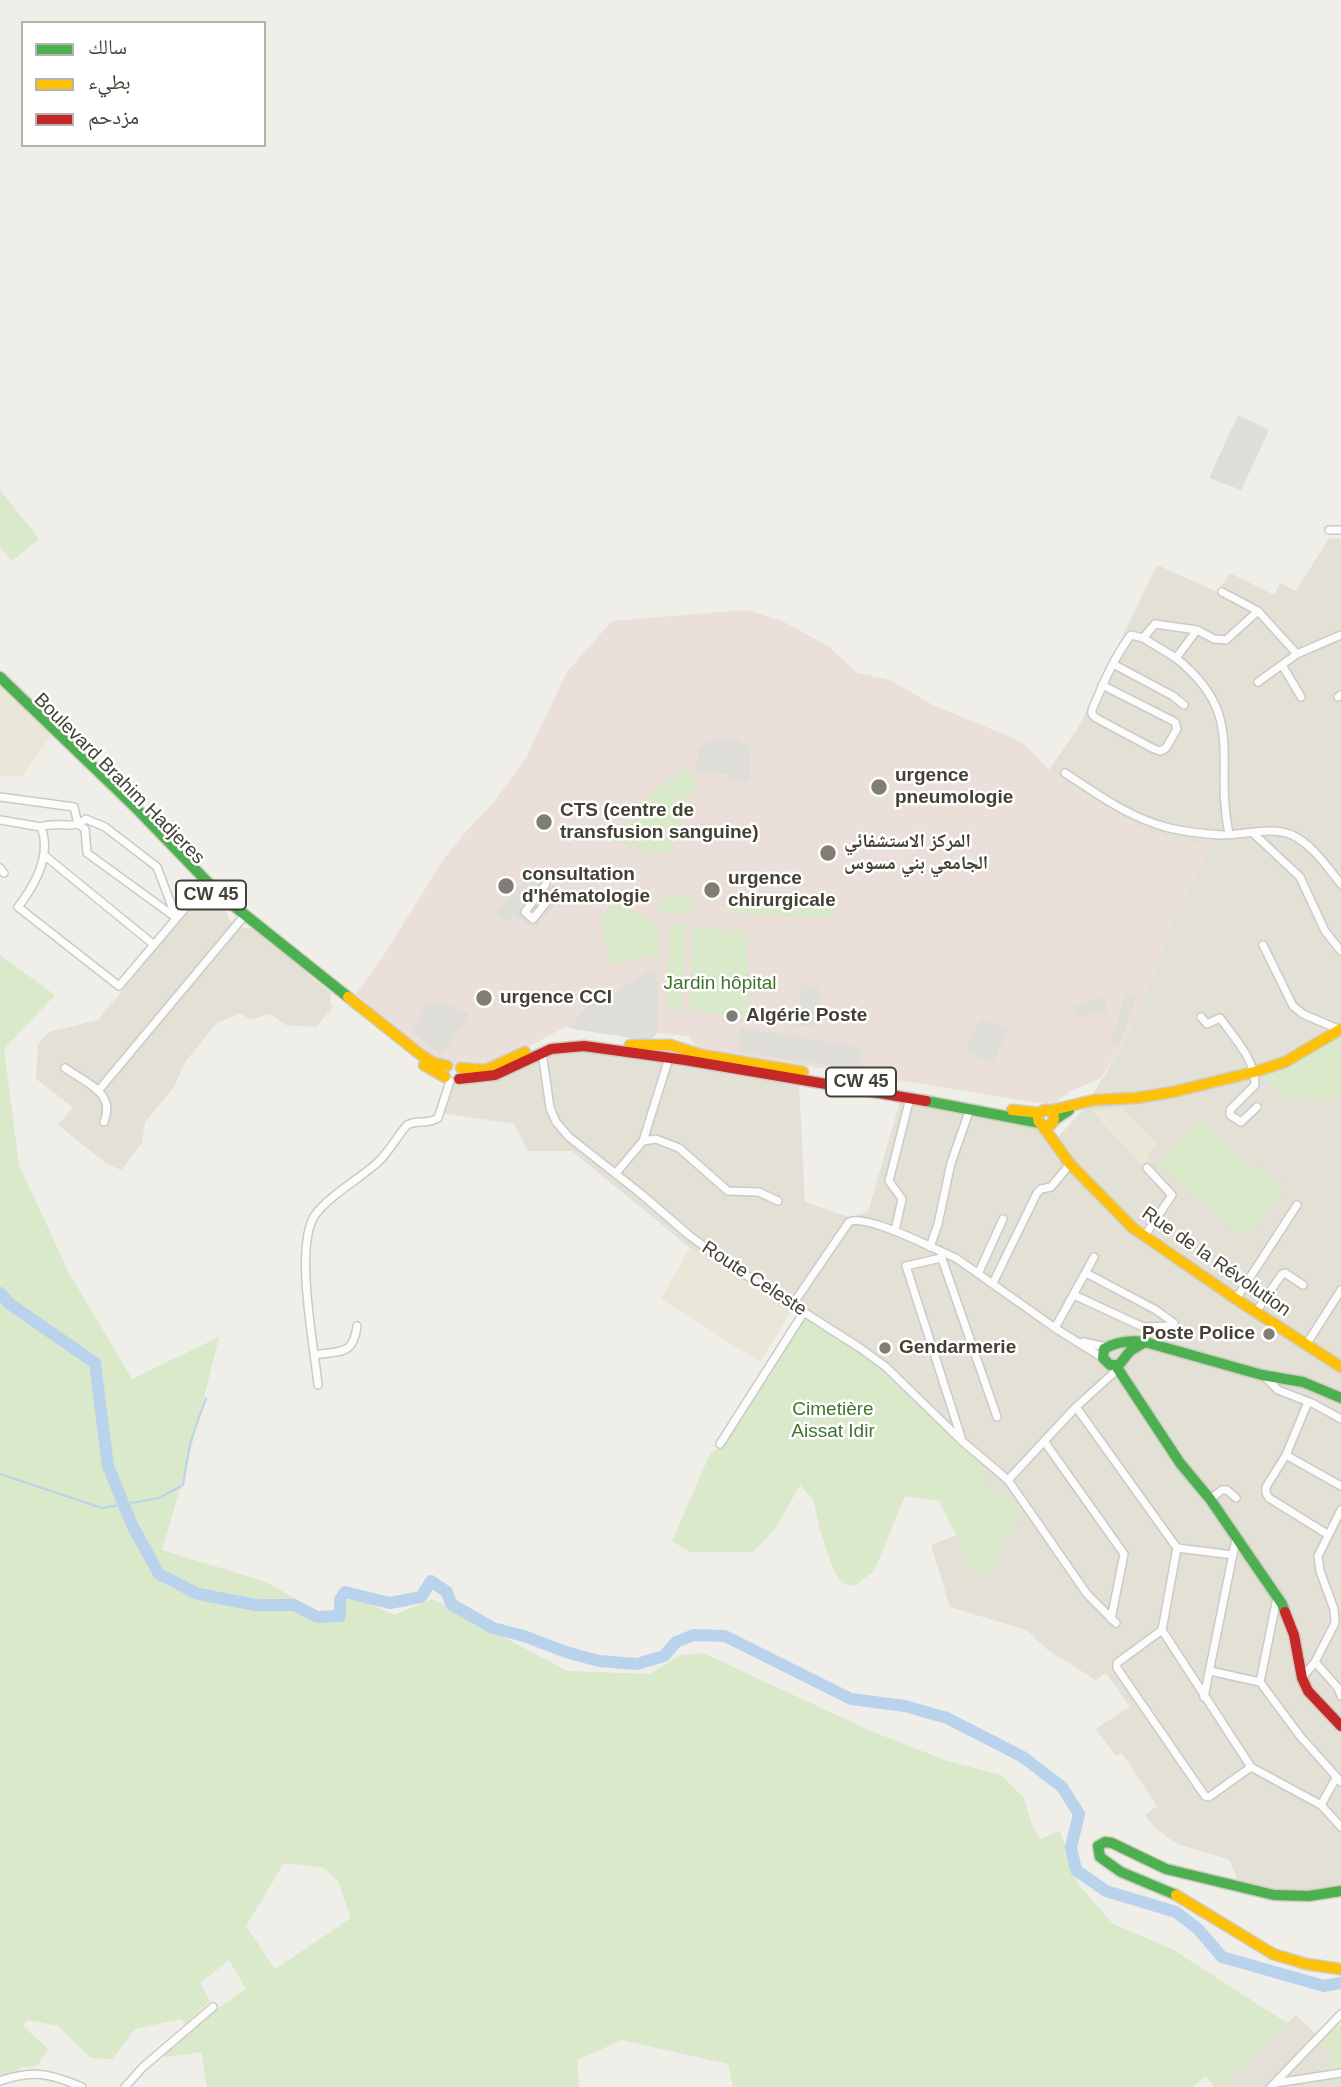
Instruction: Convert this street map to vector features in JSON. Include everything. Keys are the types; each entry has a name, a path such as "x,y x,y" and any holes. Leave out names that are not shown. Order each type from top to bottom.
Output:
{"main road":[{"path":"0,677 136,808 242,918"},
{"name":"Boulevard Brahim Hadjeres","path":"0,686 203,887 417,1061 452,1074"},
{"path":"1046,1119 1094,1100 1136,1098 1173,1092 1254,1072 1285,1062 1340,1029"},
{"path":"452,1074 485,1071 533,1049 570,1039 640,1046 663,1053"},
{"name":"CW 45","path":"452,1074 495,1075 542,1052 559,1047 584,1046 663,1053 682,1059 970,1109 1046,1119"},
{"path":"682,1048 682,1059"},
{"name":"CW 45","path":"663,1053 682,1048 702,1055 1046,1119"},
{"name":"Rue de la Révolution","path":"1046,1119 1054,1143 1070,1164 1144,1237 1341,1367"},
{"path":"1341,1398 1303,1382 1262,1375 1145,1342 1128,1342 1106,1347 1103,1358 1107,1364 1117,1368 1282,1604 1294,1635 1302,1678 1308,1691 1341,1726"},
{"path":"1117,1368 1125,1356 1145,1342"},
{"path":"1118,1345 1125,1356"},
{"path":"1341,1891 1309,1896 1274,1895 1166,1869 1112,1843 1105,1842 1098,1846 1098,1855 1102,1860 1182,1898 1225,1927 1273,1954 1300,1963 1341,1969"}],"street":[{"path":"1329,530 1341,530"},
{"path":"1222,592 1258,611 1297,654"},
{"path":"1143,638 1155,624 1197,630 1214,639 1226,640 1258,611"},
{"path":"1176,658 1197,630"},
{"path":"1102,685 1175,722 1177,729 1166,748 1160,751 1092,714 1102,685 1131,635 1143,638 1196,674 1213,698 1221,718 1224,738 1223,797 1229,834"},
{"path":"1258,682 1297,654 1341,635"},
{"path":"1113,664 1185,705"},
{"path":"1282,665 1301,697"},
{"path":"1065,774 1114,805 1147,821 1188,831 1229,834 1281,831 1293,836 1316,854 1341,884"},
{"path":"0,797 74,807 78,824 86,829 87,853 176,917"},
{"path":"0,820 41,827 67,827 86,819 105,827 157,867 176,917"},
{"path":"41,827 46,840 44,855 32,890 18,907 120,986 203,887"},
{"path":"1253,832 1300,877 1325,931 1341,951"},
{"path":"44,855 153,944"},
{"path":"546,884 525,912 528,917 533,919 555,891"},
{"path":"98,1091 242,918"},
{"path":"1264,946 1293,1006 1303,1014 1340,1029"},
{"path":"1201,1017 1207,1024 1220,1018 1241,1047 1254,1072 1256,1084 1230,1110 1230,1114 1241,1122 1258,1107"},
{"name":"Route Celeste","path":"542,1052 550,1108 556,1122 569,1137 724,1261 886,1367 962,1441 1008,1480 1087,1594 1114,1621 1124,1554 1044,1441"},
{"path":"616,1173 643,1141 663,1053"},
{"path":"65,1068 105,1097 109,1111 104,1122"},
{"path":"318,1385 305,1254 311,1224 318,1212 384,1156 407,1125 413,1122 433,1122 438,1118 452,1074"},
{"path":"895,1231 902,1199 889,1181 910,1098"},
{"path":"930,1247 938,1224 951,1163 970,1109"},
{"path":"643,1141 656,1139 679,1148 728,1191 759,1192 778,1201"},
{"path":"993,1283 1037,1193 1041,1189 1051,1187 1070,1164"},
{"path":"1144,1237 1172,1195 1147,1168"},
{"path":"1236,1299 1297,1205"},
{"path":"793,1304 849,1222 854,1219 861,1220 895,1231 941,1255 956,1258 1055,1328 1103,1358"},
{"path":"979,1272 1003,1219"},
{"path":"941,1255 997,1417"},
{"path":"941,1255 906,1266 962,1441"},
{"path":"1055,1328 1094,1257"},
{"path":"1074,1295 1143,1327 1172,1326 1174,1323 1156,1310 1086,1273"},
{"path":"1256,1312 1282,1273 1303,1285"},
{"path":"1307,1345 1341,1290"},
{"path":"720,1444 804,1312"},
{"path":"315,1354 349,1348 355,1340 357,1326"},
{"path":"1079,1341 1106,1347"},
{"path":"1008,1480 1076,1407 1117,1368"},
{"path":"1262,1375 1278,1390 1341,1419"},
{"path":"1308,1402 1286,1454 1266,1487 1267,1496 1328,1534"},
{"path":"1076,1407 1177,1548 1162,1630 1204,1697 1251,1767 1321,1805 1341,1826"},
{"path":"1286,1454 1341,1486"},
{"path":"1210,1499 1222,1490 1227,1490 1237,1498"},
{"path":"1302,1678 1315,1662 1338,1621 1318,1564 1318,1556 1341,1510"},
{"path":"1204,1697 1236,1539"},
{"path":"1177,1548 1233,1555"},
{"path":"1260,1682 1278,1598"},
{"path":"1162,1630 1117,1663 1117,1668 1205,1796 1209,1797 1251,1767"},
{"path":"1315,1662 1338,1688 1341,1696"},
{"path":"1210,1671 1260,1682 1300,1736 1339,1780 1321,1805"},
{"path":"125,2087 143,2067 213,2007"},
{"path":"1272,2085 1341,2014"},
{"path":"0,2081 27,2073 52,2075 82,2087"},
{"path":"1272,2085 1341,2073"}],"shaded area":[{"path":"1238,415 1269,430 1241,490 1209,478"},
{"path":"1329,538 1341,539 1341,1887 1308,1893 1275,1893 1239,1885 1230,1860 1177,1844 1155,1828 1145,1815 1157,1806 1122,1753 1116,1756 1095,1729 1130,1707 1106,1673 1096,1680 1049,1651 1026,1630 950,1607 931,1545 956,1535 974,1570 1006,1496 983,1488 805,1316 690,1248 572,1151 528,1151 514,1124 443,1113 451,1085 491,1079 540,1055 567,1049 613,1052 799,1084 805,1202 849,1217 868,1212 901,1098 1039,1127 1057,1138 1084,1109 1127,1037 1151,981 1173,917 1211,847 1167,839 1141,828 1068,785 1049,770 1078,728 1157,565 1217,592 1230,573 1274,595 1280,583 1296,591"},
{"name":"المركز الاستشفائي الجامعي بني مسوس","path":"747,610 782,621 828,646 857,673 890,680 933,705 1022,742 1068,785 1141,828 1167,839 1211,846 1173,917 1151,981 1127,1037 1100,1079 1072,1090 1052,1105 697,1048 689,1036 657,1033 650,1041 565,1027 502,1061 481,1067 454,1066 430,1056 413,1044 356,994 384,955 443,860 492,805 526,758 567,672 612,621"},
{"path":"0,685 52,734 22,777 0,775"},
{"path":"737,739 749,747 750,781 730,780 729,774 696,773 698,750 709,742"},
{"path":"529,875 560,898 535,930 513,914 506,923 495,915"},
{"path":"206,889 225,906 229,920 240,928 253,928 331,993 330,1002 333,1007 316,1027 286,1025 270,1014 250,1020 240,1013 217,1023 185,1062 174,1087 145,1122 142,1143 121,1170 107,1164 58,1125 73,1107 36,1079 38,1044 49,1032 98,1020"},
{"path":"649,971 658,973 657,1033 650,1041 569,1028 591,1003 602,1001"},
{"path":"801,985 820,986 818,1027 776,1023 776,1017 800,1018"},
{"path":"1126,993 1136,997 1117,1045 1111,1042"},
{"path":"1104,997 1107,1011 1077,1018 1073,1006"},
{"path":"441,1001 469,1014 442,1054 411,1032 426,1005"},
{"path":"983,1019 1008,1029 992,1065 965,1050 979,1021"},
{"path":"741,1028 861,1047 860,1070 740,1052"},
{"path":"1121,1107 1158,1144 1147,1156 1149,1159 1143,1167 1091,1110"},
{"path":"690,1247 792,1310 760,1362 661,1299"},
{"path":"1296,2015 1318,2036 1341,2073 1341,2087 1217,2087"}],"green space":[{"path":"0,490 39,539 12,561 0,547"},
{"path":"688,768 694,781 694,792 681,798 683,826 675,825 675,834 671,836 671,853 645,853 644,849 607,840 605,825 638,822 636,809 668,780"},
{"path":"666,896 690,897 695,909 693,914 660,913 658,909"},
{"path":"729,897 834,901 833,918 729,913"},
{"path":"619,902 660,928 659,954 620,964 609,962 600,917"},
{"path":"675,922 686,927 682,1011 666,1010 670,925"},
{"name":"Jardin hôpital","path":"693,928 745,931 752,1021 689,1009"},
{"path":"0,955 55,995 4,1049 19,1165 69,1273 132,1379 219,1337 186,1469 162,1550 266,1582 340,1624 345,1602 355,1597 394,1615 432,1599 567,1671 650,1674 681,1655 703,1653 871,1731 947,1761 1001,1775 1024,1798 1033,1828 1040,1839 1060,1831 1078,1884 1113,1924 1172,1949 1287,2023 1217,2087 1214,2087 1206,2076 1193,2087 733,2087 728,2064 622,2040 577,2060 579,2087 207,2087 201,2052 166,2057 164,2054 246,1989 229,1960 200,1983 210,2001 185,2024 181,2019 135,2029 112,2059 91,2058 58,2026 27,2020 23,2026 48,2049 37,2066 23,2067 0,2077","holes":["284,1863 324,1868 338,1881 351,1918 275,1969 246,1926"]},
{"path":"1341,1033 1341,1096 1325,1101 1287,1099 1260,1075"},
{"path":"1201,1120 1233,1152 1285,1187 1248,1238 1157,1165"},
{"name":"Cimetière Aissat Idir","path":"805,1316 883,1367 987,1470 983,1488 1006,1496 1022,1509 987,1575 974,1571 939,1501 905,1496 874,1571 854,1586 842,1583 833,1569 813,1499 800,1485 775,1529 753,1552 690,1552 672,1541 710,1454 724,1445"},
{"path":"1341,2023 1341,2071 1334,2071 1333,2060 1321,2040"}],"waterway":[{"path":"0,1293 10,1304 95,1363 108,1466 132,1525 159,1574 198,1594 256,1605 294,1605 317,1617 340,1616 340,1600 345,1592 390,1603 421,1597 431,1581 447,1592 451,1604 493,1628 599,1661 637,1664 664,1656 676,1642 694,1635 725,1636 851,1699 905,1706 947,1718 1023,1757 1062,1787 1079,1814 1071,1847 1076,1870 1106,1891 1176,1912 1198,1929 1222,1957 1324,1986 1341,1983"},
{"path":"0,1474 102,1508 159,1498 183,1485 190,1443 206,1398"}],"traffic: fast":[{"path":"0,677 136,808 219,894 348,997"},
{"path":"926,1101 1040,1123"},
{"path":"1054,1120 1069,1110"},
{"path":"1145,1342 1130,1351 1119,1365 1110,1365 1103,1358 1104,1349 1114,1344 1145,1342 1262,1375 1303,1382 1341,1398"},
{"path":"1116,1366 1180,1463 1210,1499 1285,1612"},
{"path":"1176,1895 1121,1872 1100,1857 1098,1846 1105,1842 1112,1843 1166,1869 1274,1895 1309,1896 1341,1891"}],"traffic: slow":[{"path":"348,997 421,1055 434,1063 447,1066"},
{"path":"1049,1111 1094,1100 1136,1098 1173,1092 1254,1072 1285,1062 1341,1029"},
{"path":"630,1045 670,1045 702,1055 803,1072"},
{"path":"461,1068 486,1070 525,1052"},
{"path":"424,1065 445,1077"},
{"path":"1012,1110 1040,1113"},
{"path":"1046,1110 1054,1118 1046,1126 1038,1118 1046,1110"},
{"path":"1042,1125 1070,1164 1133,1228 1341,1367"},
{"path":"1176,1895 1273,1954 1306,1964 1341,1969"}],"traffic: jam":[{"path":"459,1079 495,1075 551,1049 584,1046 685,1060 926,1101"},
{"path":"1285,1612 1294,1635 1302,1678 1308,1691 1341,1726"}],"place":[{"name":"urgence pneumologie","path":"879,787"},
{"name":"CTS (centre de transfusion sanguine)","path":"544,822"},
{"name":"المركز الاستشفائي الجامعي بني مسوس","path":"828,853"},
{"name":"consultation d'hématologie","path":"506,886"},
{"name":"urgence chirurgicale","path":"712,890"},
{"name":"urgence CCI","path":"484,998"},
{"name":"Algérie Poste","path":"732,1016"},
{"name":"Poste Police","path":"1269,1334"},
{"name":"Gendarmerie","path":"885,1348"}]}
